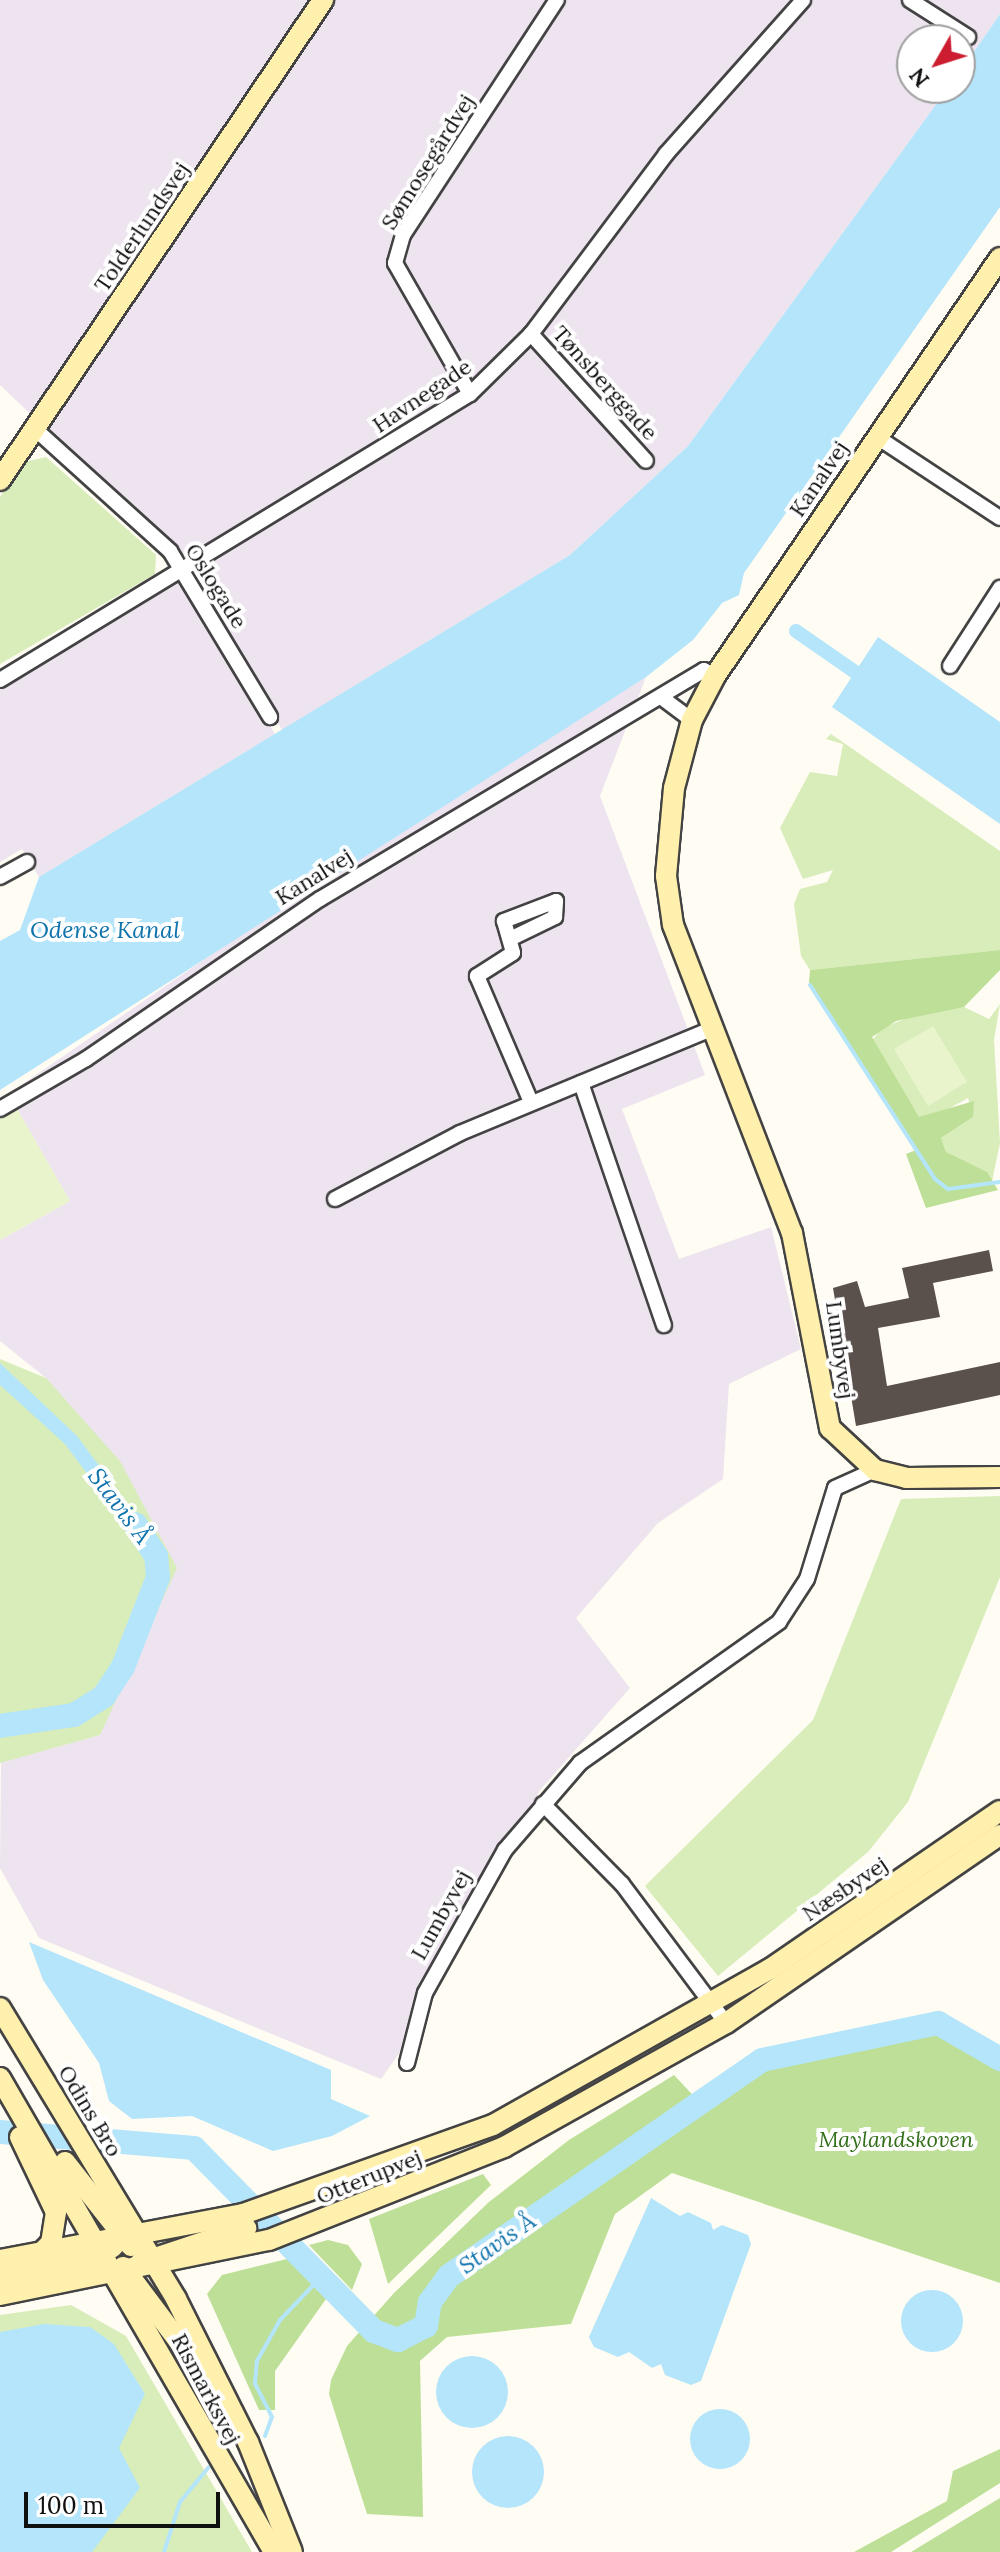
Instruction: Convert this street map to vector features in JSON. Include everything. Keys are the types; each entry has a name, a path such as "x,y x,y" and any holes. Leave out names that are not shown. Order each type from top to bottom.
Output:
{"main road":[{"name":"Tolderlundsvej","path":"0,480 323,0"},
{"name":"Kanalvej","path":"715,676 998,265"},
{"name":"Lumbyvej","path":"715,676 692,720 674,788 666,876 673,925 792,1233 830,1428 875,1470"},
{"path":"875,1470 906,1478 1000,1477"},
{"name":"Næsbyvej","path":"714,2002 1000,1811"},
{"name":"Næsbyvej","path":"726,2023 1000,1835"},
{"name":"Otterupvej","path":"0,2295 118,2256 284,2218 493,2125 714,2002"},
{"name":"Odins Bro","path":"0,2008 104,2181 118,2256"},
{"name":"Otterupvej","path":"0,2260 64,2252 156,2262 504,2147 726,2023"},
{"path":"0,2076 16,2113 248,2442"},
{"path":"16,2113 47,2158 56,2212 51,2243 39,2255"},
{"path":"0,2277 118,2256"},
{"name":"Rismarksvej","path":"118,2256 156,2262 248,2442 292,2552"},
{"name":"Rismarksvej","path":"118,2256 231,2487 274,2552"}],"street":[{"name":"Sømosegårdvej","path":"470,394 395,263 403,235 557,0"},
{"name":"Havnegade","path":"0,680 184,572 470,394 531,334 656,166 803,0"},
{"path":"910,0 948,24"},
{"name":"Tønsberggade","path":"531,334 646,461"},
{"name":"Oslogade","path":"35,429 170,551 270,717"},
{"path":"877,437 1000,518"},
{"path":"950,666 1000,588"},
{"name":"Kanalvej","path":"0,1109 86,1059 320,899 704,670 715,676"},
{"path":"661,697 692,720"},
{"path":"0,877 27,862"},
{"path":"512,938 513,953 477,976 531,1102"},
{"path":"335,1199 531,1102 713,1028"},
{"path":"581,1083 664,1325"},
{"name":"Lumbyvej","path":"407,2063 425,1993 505,1850 543,1804 632,1720 735,1659 779,1622 807,1579 835,1488 875,1470"},
{"path":"543,1804 622,1884 714,2002 726,2023"}],"shaded area":[{"path":"0,0 1000,0 1000,14 976,49 976,24 896,24 896,104 936,104 688,446 570,555 282,730 179,556 0,385"},
{"path":"183,579 275,734 39,877 22,849 0,862 0,687"},
{"path":"646,677 600,796 705,1075 622,1109 679,1259 771,1227 801,1349 729,1384 723,1479 658,1523 576,1618 630,1688 540,1790 420,2024 381,2079 39,1938 0,1868 1,1762 100,1735 46,1378 0,1341 0,1240 70,1201 8,1094 326,876"}],"green space":[{"path":"46,457 156,555 155,574 0,664 0,497 24,462"},
{"path":"831,734 1000,851 1000,950 810,970 801,956 794,904 800,889 827,882 833,870 803,879 780,828 810,772 837,776 843,744 826,739"},
{"path":"1000,950 1000,970 964,1007 896,1021 872,1037 919,1117 974,1101 973,1117 941,1138 946,1152 987,1172 998,1190 926,1208 906,1154 916,1150 809,982 810,970"},
{"path":"1000,1004 994,1040 1000,1143 992,1181 946,1152 941,1138 973,1117 968,1098 928,1120 919,1117 871,1042 882,1028 915,1015 964,1007 989,1019"},
{"path":"933,1026 967,1082 928,1106 894,1049"},
{"path":"16,1107 70,1201 0,1240 0,1116"},
{"path":"0,1359 46,1378 120,1461 177,1568 100,1735 0,1763"},
{"path":"1000,1496 1000,1577 908,1802 868,1852 718,1976 645,1886 813,1720 901,1499"},
{"name":"Maylandskoven","path":"938,2023 1000,2059 1000,2283 672,2173 615,2214 571,2324 447,2337 420,2361 423,2517 367,2514 329,2394 331,2380 347,2346 394,2293 489,2202 569,2140 674,2075 702,2105 762,2060"},
{"path":"483,2174 491,2185 388,2284 369,2219"},
{"path":"328,2240 348,2245 362,2264 352,2290 309,2245"},
{"path":"291,2258 326,2299 275,2371 275,2410 259,2410 207,2294 222,2275"},
{"path":"71,2305 126,2336 252,2552 0,2552 0,2315"},
{"path":"1000,2449 1000,2483 891,2552 854,2552 947,2501 953,2471"},
{"path":"1000,2498 1000,2552 911,2552"}],"water":[{"name":"Odense Kanal","path":"1000,14 1000,207 744,573 739,595 722,603 693,640 646,677 0,1090 0,941 20,930 39,877 570,555 688,446 936,104 976,104 976,49"},
{"path":"878,637 1000,722 1000,824 832,707"},
{"path":"0,1363 77,1436 161,1549 146,1553 65,1444 0,1385"},
{"path":"29,1942 331,2070 331,2099 370,2116 332,2136 273,2151 192,2116 132,2119 109,2101 99,2063 43,1980"},
{"path":"651,2198 680,2216 688,2212 711,2223 713,2230 722,2225 748,2235 751,2244 701,2381 691,2385 665,2375 661,2364 652,2368 629,2352 618,2357 594,2347 589,2337"},
{"path":"932,2290 944,2292 954,2299 961,2309 961,2333 954,2343 944,2350 932,2352 920,2350 910,2343 903,2333 901,2321 903,2309 910,2299 920,2292"},
{"path":"44,2324 90,2327 114,2344 145,2394 119,2448 140,2488 92,2552 0,2552 0,2332"},
{"path":"472,2356 492,2362 502,2372 508,2392 502,2412 492,2422 472,2428 452,2422 442,2412 436,2392 442,2372 452,2362"},
{"path":"720,2409 731,2411 741,2418 748,2428 748,2450 741,2460 731,2467 720,2469 709,2467 699,2460 692,2450 690,2439 692,2428 699,2418 709,2411"},
{"path":"508,2436 528,2442 538,2452 544,2472 538,2492 528,2502 508,2508 488,2502 478,2492 472,2472 478,2452 488,2442"}],"building":[{"path":"989,1250 993,1271 933,1283 940,1317 878,1328 887,1386 1000,1362 1000,1395 856,1426 833,1288 857,1281 865,1307 909,1298 902,1268"}],"waterway":[{"path":"796,631 855,672"},
{"path":"810,985 935,1179 948,1189 1000,1182"},
{"name":"Stavis Å","path":"0,1726 74,1715 104,1696 123,1667 158,1577 156,1556 135,1524"},
{"name":"Stavis Å","path":"0,2132 194,2148 374,2331 398,2340 426,2326 430,2302 449,2276 762,2060 938,2023 1000,2059"},
{"path":"265,2436 272,2417 255,2383 257,2361 280,2320 323,2275"},
{"path":"164,2552 180,2502 209,2467"}]}
